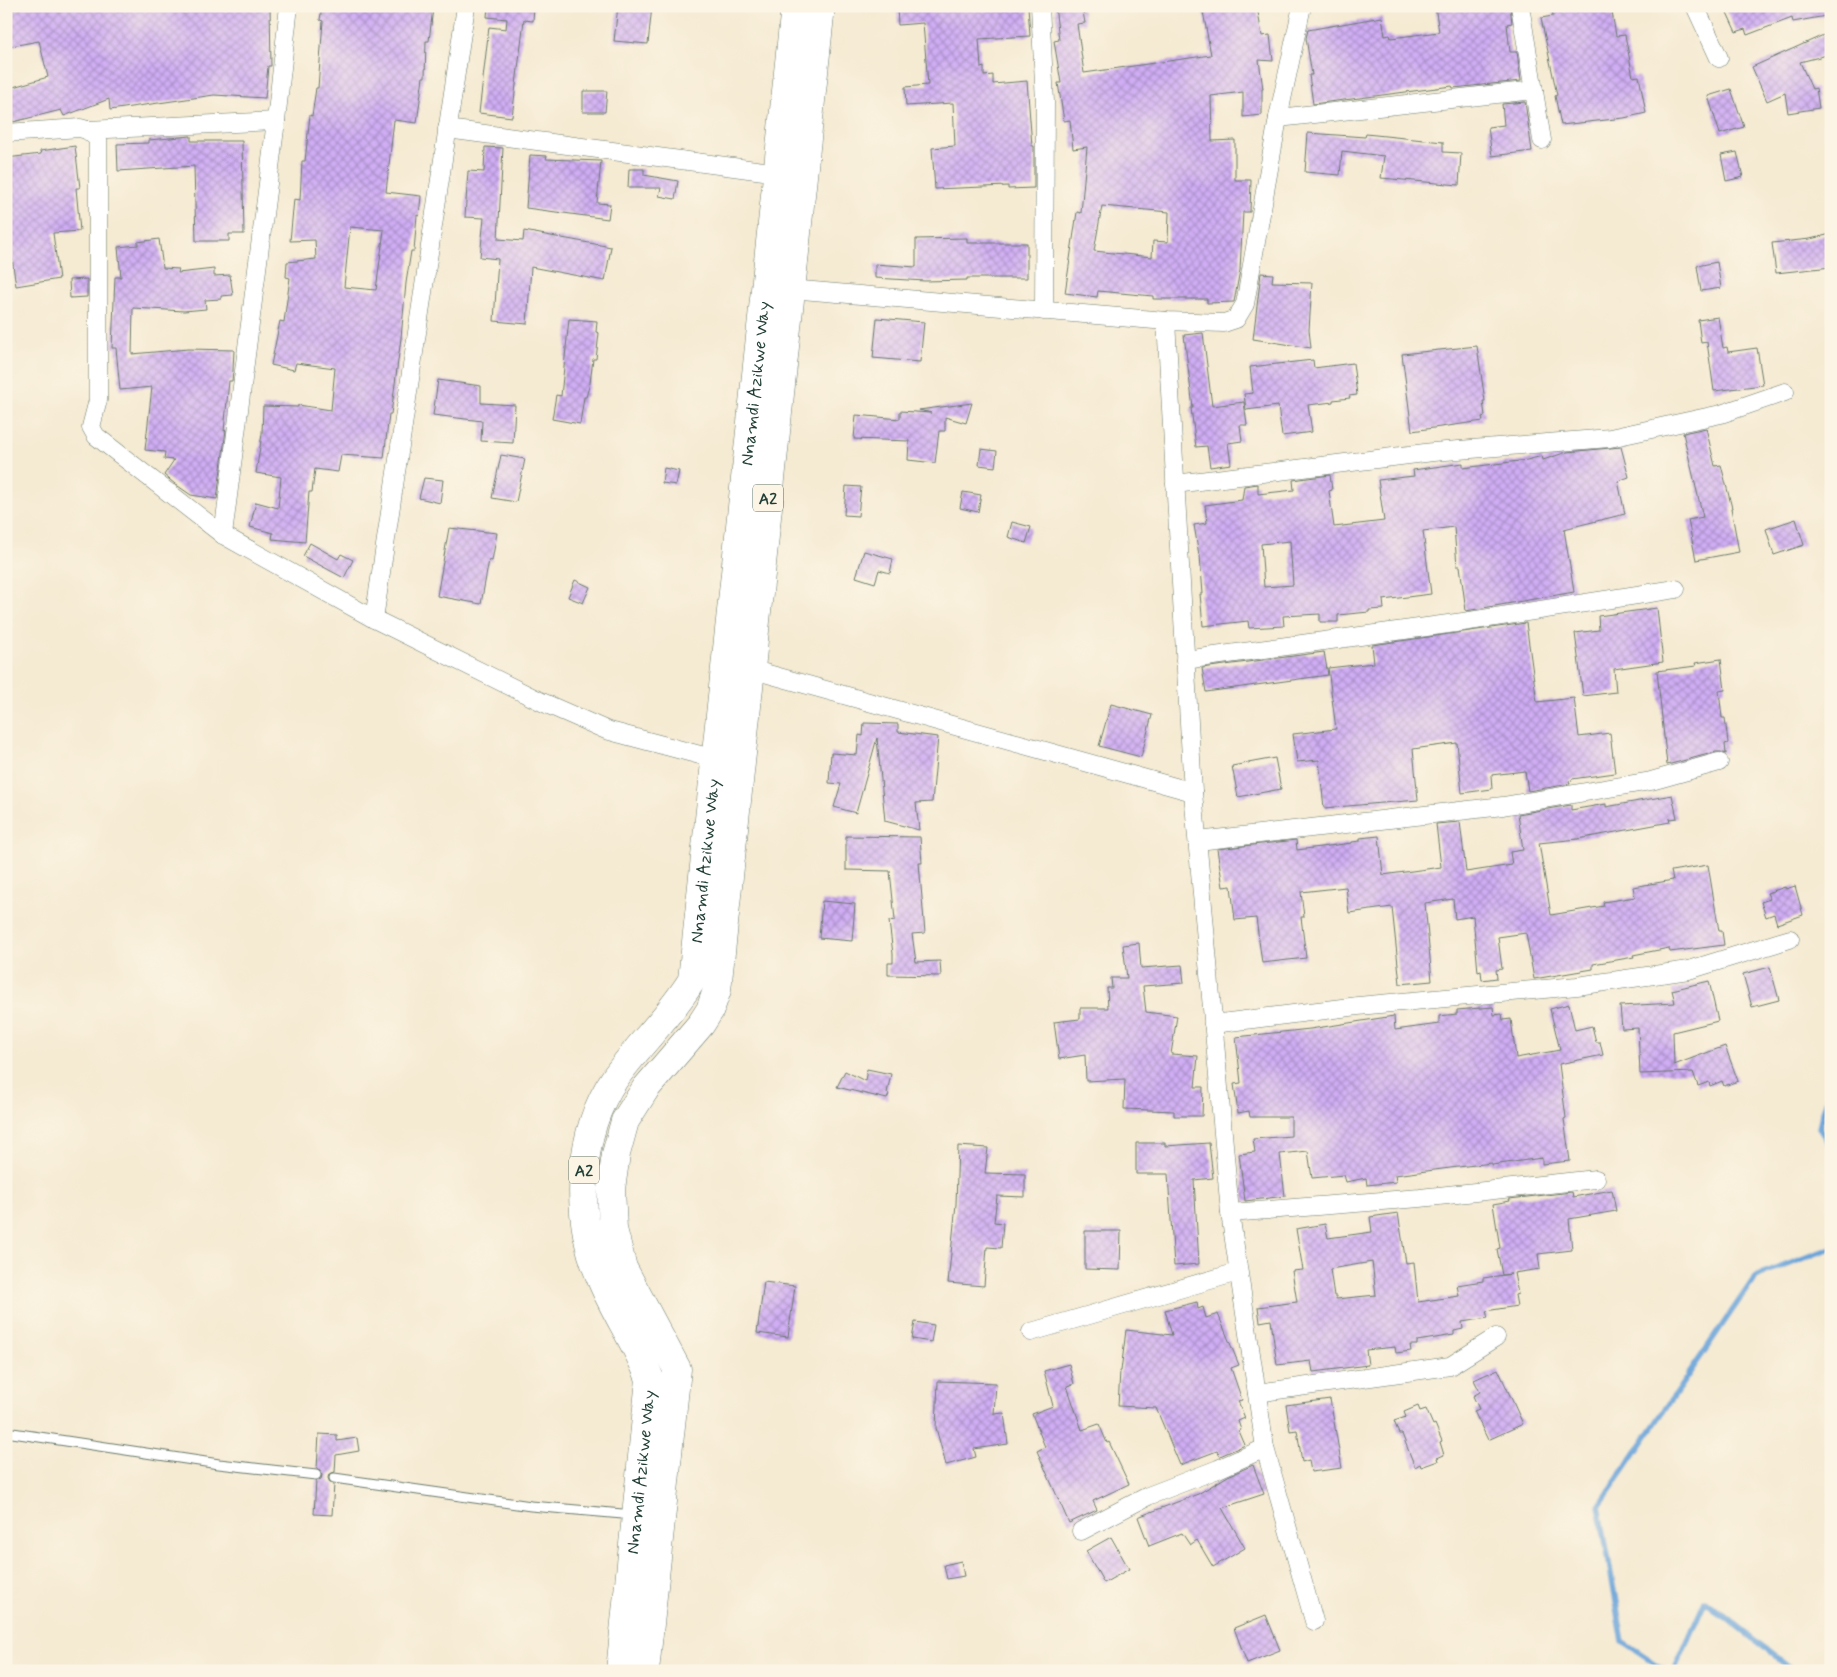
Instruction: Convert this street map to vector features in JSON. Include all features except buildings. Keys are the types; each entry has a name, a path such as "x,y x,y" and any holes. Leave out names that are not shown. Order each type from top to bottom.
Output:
{"highway":[{"name":"Nnamdi Azikwe Way","path":"620,1671 650,1379 637,1348 598,1273 586,1228 582,1187 587,1149 596,1114 615,1078 681,999 692,980 795,6"},
{"name":"Nnamdi Azikwe Way","path":"645,1671 677,1369 623,1268 613,1230 611,1189 616,1154 625,1120 646,1088 701,1024 710,1010 716,990 821,6"}],"street":[{"path":"223,535 289,6"},
{"path":"374,619 466,6"},
{"path":"1040,6 1045,102 1044,311"},
{"path":"790,289 1166,321 1224,324 1236,319 1245,304 1278,118 1302,6"},
{"path":"1520,6 1542,140"},
{"path":"1694,6 1719,58"},
{"path":"1278,118 1534,90"},
{"path":"86,130 276,121"},
{"path":"6,133 80,128 98,139 98,400 91,428 96,436 223,535 374,619 542,702 606,730 715,759"},
{"path":"447,129 778,173"},
{"path":"1166,321 1194,792 1230,1213 1265,1448 1314,1621"},
{"path":"1175,484 1433,452 1610,438 1721,414 1785,392"},
{"path":"1185,660 1463,622 1676,589"},
{"path":"750,669 1194,792"},
{"path":"1198,841 1503,806 1652,782 1719,762"},
{"path":"1213,1024 1358,1006 1577,986 1689,970 1790,938"},
{"path":"1230,1213 1420,1198 1596,1180"},
{"path":"1031,1332 1238,1272"},
{"path":"1257,1393 1450,1366 1496,1337"},
{"path":"1081,1530 1148,1496 1218,1469 1265,1448"}],"lane":[{"path":"6,1432 218,1464 316,1475"},
{"path":"334,1478 531,1506 636,1515"}],"waterway":[{"path":"1831,1083 1819,1128 1831,1147"},
{"path":"1667,1671 1623,1642 1599,1506 1755,1277 1831,1248"},
{"path":"1674,1671 1705,1601 1794,1671"}]}
